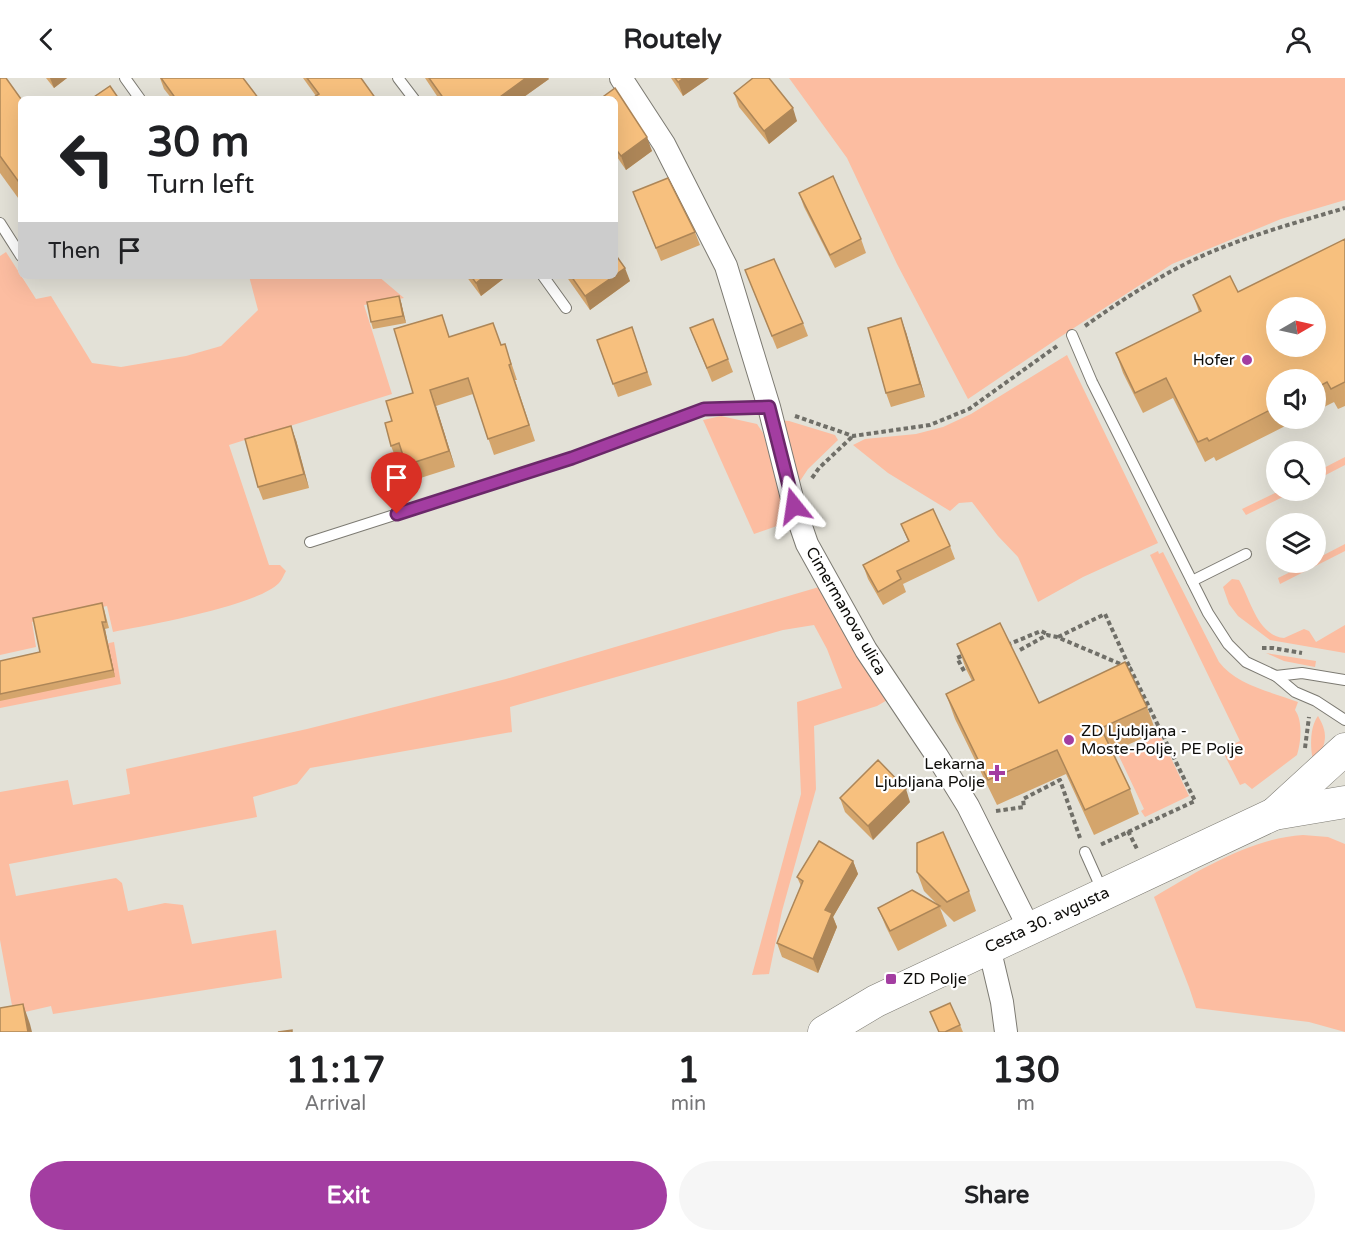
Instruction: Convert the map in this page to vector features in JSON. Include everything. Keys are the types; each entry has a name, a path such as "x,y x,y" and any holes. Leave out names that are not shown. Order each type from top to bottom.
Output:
{"street":[{"name":"Cimermanova ulica","path":"621,78 664,144 726,266 769,407 794,506 807,544 866,650 968,806 1029,928"},
{"name":"Cesta 30. avgusta","path":"1274,814 1345,749"},
{"name":"Cesta 30. avgusta","path":"824,1032 876,1001 1274,814 1345,802"},
{"path":"989,947 1002,1002 1006,1032"}],"lane":[{"path":"125,78 138,96"},
{"path":"398,78 412,96"},
{"path":"0,223 18,251"},
{"path":"545,279 566,308"},
{"path":"1072,335 1092,382 1218,629 1233,650 1246,662 1276,676 1295,692 1316,701 1345,720"},
{"path":"310,542 572,458 704,409 769,407"},
{"path":"1192,581 1246,554"},
{"path":"1276,676 1302,673 1345,680"},
{"path":"1085,852 1104,894"}],"path":[{"path":"794,506 819,468 853,436"},
{"path":"1012,809 1024,807 1023,799 1060,780 1085,852 1195,801 1106,614 1057,637"},
{"path":"1002,647 1041,631 1130,668"},
{"path":"1020,650 1047,635"},
{"path":"1233,650 1273,648 1304,653"},
{"path":"964,671 957,658 968,654"},
{"path":"1305,755 1308,722 1312,709"}],"shaded area":[{"path":"789,78 1345,78 1345,200 1281,219 1172,264 968,399 897,264 847,158"},
{"path":"6,252 18,271 18,279 23,279 36,299 51,296 92,363 121,367 186,356 221,346 258,310 250,279 382,279 404,298 364,305 392,394 229,445 269,565 280,565 286,571 279,583 267,591 226,607 113,632 107,606 32,622 36,647 0,655 0,256"},
{"path":"1067,355 1158,543 1083,577 1038,602 1018,557 998,536 972,502 959,503 950,511 888,473 853,445 865,439 916,434 943,427 971,414"},
{"path":"721,416 757,424 763,433 791,521 754,534 703,420"},
{"path":"777,420 789,421 835,435 838,440 808,469 798,484"},
{"path":"1345,457 1345,465 1326,475 1326,467"},
{"path":"1266,497 1266,501 1275,501 1246,515 1242,509"},
{"path":"1345,544 1345,551 1326,561 1326,554"},
{"path":"1158,551 1159,554 1163,552 1219,662 1226,670 1255,687 1298,702 1295,710 1301,732 1297,755 1252,789 1245,783 1240,785 1225,756 1227,747 1240,741 1150,555"},
{"path":"1288,573 1302,573 1280,584 1278,578"},
{"path":"1232,579 1239,580 1261,624 1267,630 1284,638 1304,629 1309,631 1316,642 1345,625 1345,653 1270,640 1238,616 1229,604 1223,587"},
{"path":"819,587 889,699 877,706 814,726 816,789 782,911 769,974 752,975 801,794 797,702 842,688 827,649 814,625 783,630 510,707 512,732 310,768 297,784 253,797 257,817 9,864 16,896 116,878 122,883 128,911 165,903 183,905 192,944 276,930 282,978 53,1014 51,1006 25,1012 15,1022 0,940 0,792 68,780 73,805 130,794 126,769 307,729 506,679"},
{"path":"114,642 121,684 0,708 0,665"},
{"path":"1266,653 1316,661 1315,667 1284,661"},
{"path":"1318,716 1324,729 1325,741 1314,764 1311,740"},
{"path":"1160,735 1189,796 1145,817 1141,811 1144,809 1118,754"},
{"path":"1303,835 1328,837 1345,844 1345,1032 1309,1022 1196,1008 1154,897 1207,867 1245,849 1283,837"}],"building":[{"path":"0,78 6,78 19,96 18,181 0,156"},
{"path":"161,78 243,78 257,96 174,96"},
{"path":"307,78 361,78 374,96 316,96 319,94"},
{"path":"429,78 526,78 501,96 442,96"},
{"path":"753,78 769,78 793,108 764,131 734,93"},
{"path":"110,86 117,96 95,96"},
{"path":"615,88 647,137 621,156 618,152 618,96 604,96"},
{"path":"833,176 861,239 830,255 799,193"},
{"path":"668,178 695,232 656,248 633,192"},
{"name":"Hofer","path":"1345,239 1345,382 1331,389 1326,383 1326,369 1266,369 1266,412 1209,441 1207,438 1198,442 1166,378 1135,393 1116,353 1201,311 1193,295 1230,276 1238,292"},
{"path":"618,258 625,268 618,273"},
{"path":"774,259 803,323 772,336 745,270"},
{"path":"573,279 610,279 585,296"},
{"path":"399,296 403,316 371,322 367,302"},
{"path":"442,315 449,337 493,323 501,345 505,344 511,364 509,365 529,425 488,439 468,378 430,390 449,451 406,465 399,443 391,446 385,423 392,421 386,401 413,393 394,329"},
{"path":"901,318 920,384 886,393 868,328"},
{"path":"713,319 728,359 707,368 690,328"},
{"path":"632,327 647,372 613,384 597,340"},
{"path":"291,426 304,474 258,487 245,439"},
{"path":"933,509 950,546 897,571 901,579 878,592 863,565 909,541 901,524"},
{"path":"102,603 106,622 102,622 113,670 0,694 0,661 40,652 33,618"},
{"name":"ZD Ljubljana - Moste-Polje, PE Polje","path":"1000,623 1039,703 1125,662 1147,707 1101,728 1130,789 1085,810 1057,750 988,780 946,694 974,680 957,644"},
{"path":"878,760 906,789 868,826 840,798"},
{"path":"943,832 969,891 947,902 917,872 917,843"},
{"path":"819,841 853,861 825,910 832,913 813,959 777,943 803,881 797,877"},
{"path":"912,890 940,906 890,931 878,908"},
{"path":"950,1003 960,1025 945,1032 939,1032 930,1012"},
{"path":"23,1004 28,1032 0,1032 0,1008"}],"place":[{"name":"Hofer","path":"1247,360"},
{"name":"ZD Ljubljana - Moste-Polje, PE Polje","path":"1069,740"},
{"name":"Lekarna Ljubljana Polje","path":"997,773"},
{"name":"ZD Polje","path":"891,979"}],"route":[{"path":"397,514 572,458 704,409 769,407 794,506"}]}
